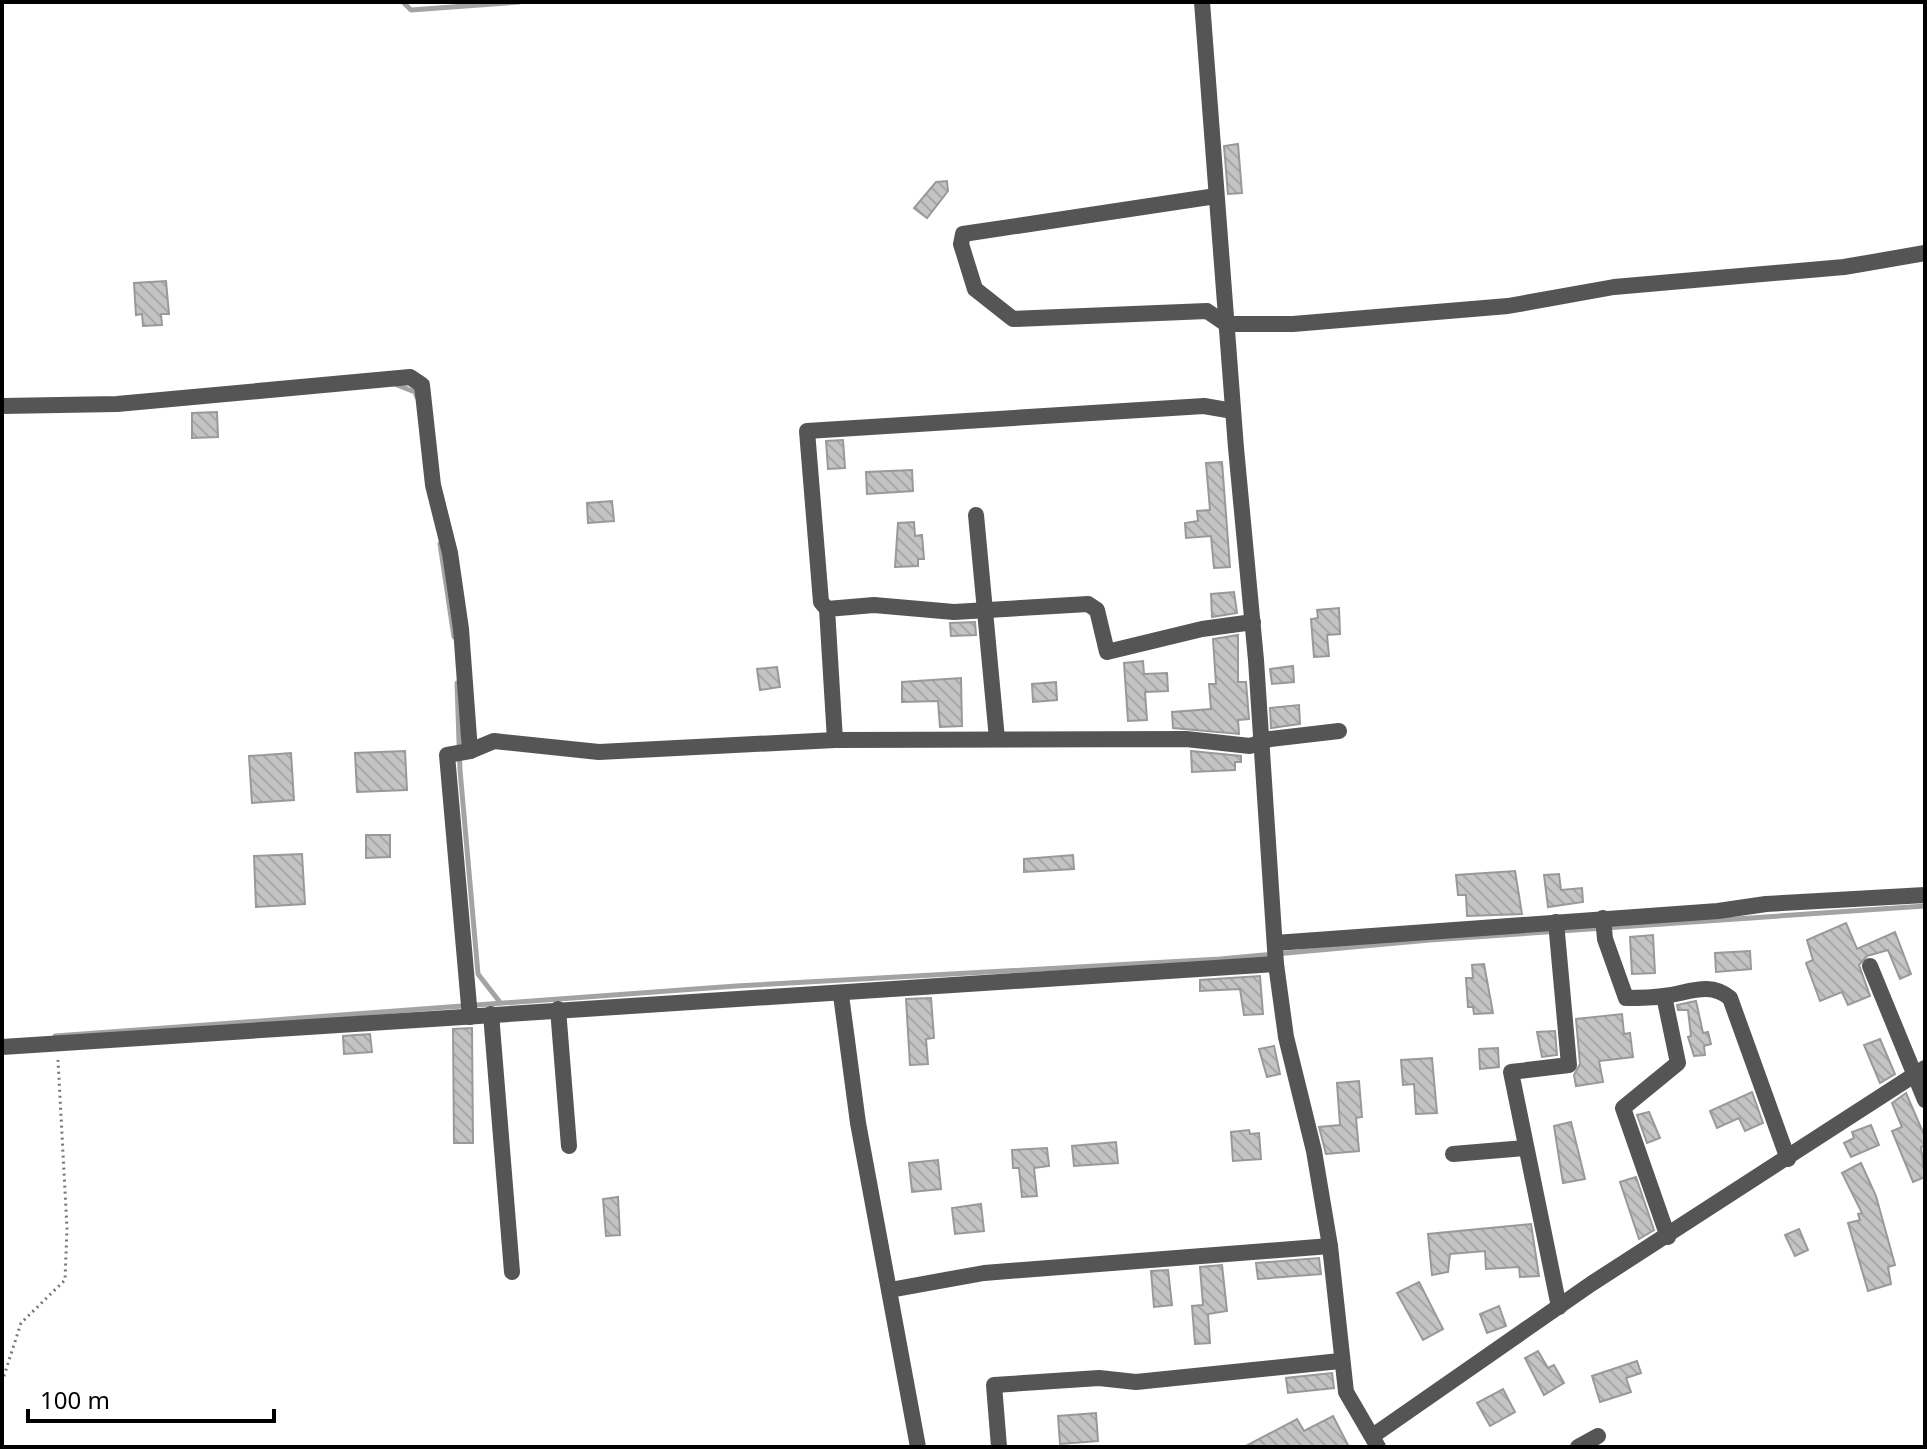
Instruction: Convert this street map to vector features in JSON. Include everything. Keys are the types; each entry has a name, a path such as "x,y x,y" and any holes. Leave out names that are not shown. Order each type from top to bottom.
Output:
{"street":[{"path":"1202,2 1233,411 1253,622 1276,964 1286,1037 1314,1151 1330,1246 1340,1361 1346,1392 1376,1441 1559,1307 1920,1071"},
{"path":"1216,196 963,234 961,244 975,289 1013,319 1207,311 1226,324 1293,324 1508,306 1614,287 1844,267 1925,253"},
{"path":"2,406 117,404 410,377 422,385 433,485 450,553 461,629 470,751"},
{"path":"835,740 827,609 821,602 807,431 1204,406 1233,411"},
{"path":"976,515 997,739"},
{"path":"827,609 874,605 923,612 1088,604 1097,610 1107,652 1202,629 1253,622"},
{"path":"470,1017 447,755 470,751 494,741 599,752 835,740 1186,739 1250,746 1339,731"},
{"path":"1275,943 1718,911 1766,904 1925,895"},
{"path":"1603,918 1605,939 1626,998 1664,996 1698,989 1718,989 1730,998 1788,1159"},
{"path":"1556,922 1569,1065 1511,1072 1559,1307"},
{"path":"2,1047 558,1009 841,995 1276,964"},
{"path":"1870,966 1920,1071 1925,1100"},
{"path":"841,995 858,1123 918,1447"},
{"path":"1664,996 1678,1063 1623,1108 1668,1237"},
{"path":"558,1009 569,1146"},
{"path":"491,1014 512,1272"},
{"path":"1453,1154 1525,1148"},
{"path":"890,1290 984,1273 1330,1246"},
{"path":"999,1447 994,1385 1099,1378 1136,1382 1340,1361"},
{"path":"1578,1447 1598,1436"}],"path":[{"path":"2,1382 21,1323 65,1280 67,1228 57,1043"}],"building":[{"path":"1238,144 1242,193 1228,194 1224,146"},
{"path":"947,181 948,191 927,218 914,208 936,182"},
{"path":"166,281 169,314 161,314 162,325 143,326 142,314 136,315 134,283"},
{"path":"217,412 218,437 192,438 192,413"},
{"path":"843,440 845,468 828,469 826,441"},
{"path":"1222,462 1230,567 1214,568 1211,536 1186,538 1185,523 1198,521 1197,511 1210,510 1206,463"},
{"path":"912,470 913,491 867,494 866,472"},
{"path":"612,501 614,521 588,523 587,503"},
{"path":"914,522 915,536 922,535 924,559 918,559 918,566 895,567 898,523"},
{"path":"1234,592 1237,613 1212,617 1211,594"},
{"path":"1339,608 1340,634 1327,635 1329,656 1314,657 1311,619 1318,618 1317,610"},
{"path":"975,622 976,635 951,636 950,623"},
{"path":"1238,635 1238,682 1246,682 1249,719 1238,720 1239,734 1173,728 1172,712 1211,709 1209,684 1216,684 1213,639"},
{"path":"1143,661 1144,674 1167,673 1168,691 1145,692 1147,720 1128,721 1124,663"},
{"path":"1293,666 1294,682 1272,684 1270,669"},
{"path":"777,667 780,687 760,690 757,669"},
{"path":"961,678 962,726 940,727 938,701 902,702 902,682"},
{"path":"1056,682 1057,700 1033,702 1032,684"},
{"path":"1299,705 1300,724 1271,728 1270,708"},
{"path":"405,751 407,790 357,792 355,753"},
{"path":"1191,751 1241,756 1241,762 1235,762 1235,770 1192,772"},
{"path":"291,753 294,800 252,803 249,756"},
{"path":"366,835 390,835 390,857 366,858"},
{"path":"302,854 305,904 256,907 254,856"},
{"path":"1073,855 1074,869 1024,872 1024,859"},
{"path":"1515,871 1522,914 1467,916 1466,895 1458,895 1456,875"},
{"path":"1559,874 1561,890 1582,888 1583,902 1548,907 1544,875"},
{"path":"1846,923 1857,949 1895,932 1911,974 1900,979 1888,950 1867,956 1859,965 1870,996 1848,1005 1842,992 1820,1001 1806,963 1813,960 1807,940"},
{"path":"1653,935 1655,973 1632,974 1630,937"},
{"path":"1750,951 1751,969 1716,972 1715,953"},
{"path":"1484,964 1493,1013 1474,1014 1473,1007 1468,1007 1466,978 1473,978 1472,965"},
{"path":"1260,976 1263,1014 1244,1015 1240,989 1200,991 1200,980"},
{"path":"931,998 934,1038 926,1039 928,1064 910,1065 906,999"},
{"path":"1696,1001 1703,1033 1708,1032 1711,1044 1704,1046 1705,1055 1694,1056 1688,1037 1691,1036 1688,1010 1678,1010 1677,1005"},
{"path":"1622,1014 1624,1034 1630,1033 1633,1057 1599,1061 1603,1082 1576,1086 1574,1075 1580,1064 1576,1019"},
{"path":"472,1028 473,1143 454,1143 453,1029"},
{"path":"1555,1031 1557,1055 1542,1057 1537,1032"},
{"path":"370,1034 372,1052 344,1054 343,1036"},
{"path":"1880,1039 1895,1074 1880,1083 1864,1045"},
{"path":"1274,1046 1280,1074 1267,1077 1259,1049"},
{"path":"1498,1048 1499,1067 1480,1069 1479,1049"},
{"path":"1432,1058 1437,1113 1416,1114 1414,1084 1403,1085 1401,1060"},
{"path":"1359,1081 1362,1117 1356,1118 1359,1151 1326,1154 1319,1127 1340,1125 1337,1083"},
{"path":"1752,1092 1763,1123 1745,1131 1739,1118 1717,1128 1710,1111"},
{"path":"1906,1093 1925,1137 1925,1145 1921,1147 1925,1177 1913,1182 1892,1131 1902,1127 1892,1103"},
{"path":"1649,1112 1660,1138 1647,1143 1637,1115"},
{"path":"1571,1122 1585,1179 1563,1183 1554,1126"},
{"path":"1871,1125 1879,1145 1851,1157 1844,1143 1854,1138 1852,1132"},
{"path":"1249,1130 1250,1134 1259,1133 1261,1159 1233,1161 1231,1132"},
{"path":"1116,1142 1118,1163 1074,1166 1072,1146"},
{"path":"1047,1148 1049,1166 1034,1168 1037,1196 1022,1197 1019,1168 1013,1168 1012,1150"},
{"path":"938,1160 941,1189 912,1192 909,1163"},
{"path":"1861,1163 1876,1196 1895,1265 1888,1267 1891,1284 1868,1291 1848,1223 1860,1220 1858,1214 1862,1213 1842,1173"},
{"path":"1636,1177 1654,1230 1639,1239 1620,1182"},
{"path":"618,1197 620,1235 606,1236 603,1199"},
{"path":"981,1204 984,1231 955,1234 952,1208"},
{"path":"1531,1224 1539,1276 1520,1277 1519,1267 1486,1269 1485,1251 1450,1254 1448,1272 1432,1275 1428,1234"},
{"path":"1799,1229 1808,1250 1795,1256 1785,1235"},
{"path":"1319,1258 1321,1274 1258,1279 1256,1263"},
{"path":"1222,1265 1227,1311 1208,1314 1210,1343 1195,1344 1192,1306 1203,1305 1200,1267"},
{"path":"1168,1270 1172,1305 1154,1307 1151,1271"},
{"path":"1419,1282 1443,1329 1423,1340 1397,1293"},
{"path":"1499,1306 1506,1326 1487,1333 1480,1314"},
{"path":"1538,1351 1548,1368 1554,1365 1564,1383 1544,1395 1525,1358"},
{"path":"1637,1361 1641,1373 1626,1378 1631,1392 1600,1402 1592,1376"},
{"path":"1332,1373 1334,1388 1288,1393 1286,1378"},
{"path":"1503,1389 1515,1412 1490,1426 1477,1403"},
{"path":"1096,1413 1098,1441 1060,1444 1058,1416"},
{"path":"1333,1416 1349,1447 1244,1447 1297,1419 1304,1431"}],"waterway":[{"path":"403,2 411,10 519,2"},
{"path":"397,385 415,392 417,397"},
{"path":"440,544 454,637"},
{"path":"457,683 460,770 478,974 499,1001"},
{"path":"55,1036 736,986 1220,959 1430,940 1925,906"}]}
